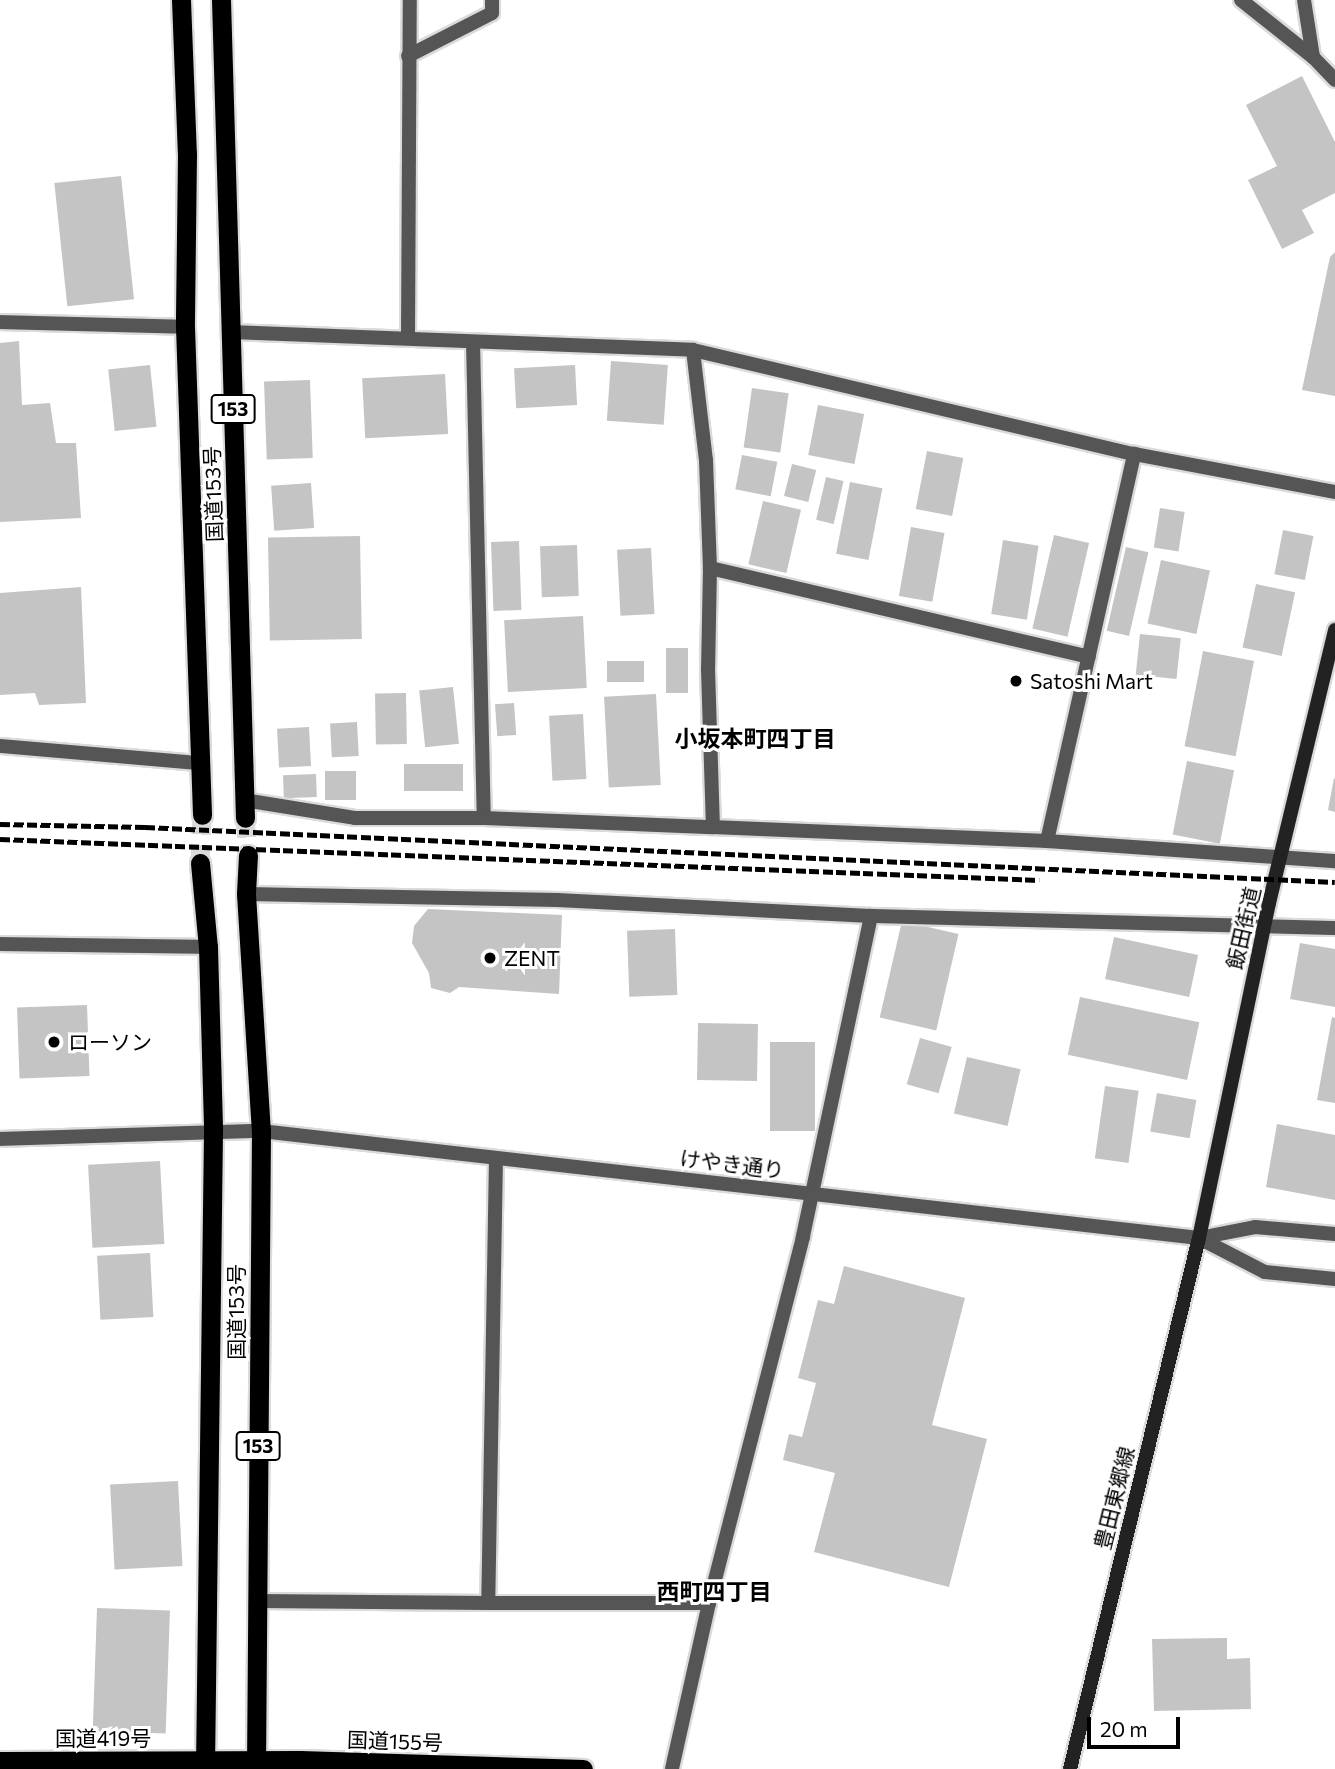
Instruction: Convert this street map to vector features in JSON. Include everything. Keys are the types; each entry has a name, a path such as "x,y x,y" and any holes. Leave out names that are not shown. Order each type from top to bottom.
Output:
{"highway":[{"name":"国道153号","path":"181,0 187,154 185,327 202,815"},
{"name":"国道153号","path":"220,0 244,809"},
{"name":"国道153号","path":"248,855 246,894 261,1130 256,1766"},
{"name":"国道153号","path":"201,863 208,947 213,1131 205,1765"},
{"name":"国道155号","path":"205,1765 256,1766 300,1760 583,1769"},
{"name":"国道419号","path":"0,1761 205,1765"}],"main road":[{"name":"飯田街道","path":"1199,1238 1265,927 1335,630"},
{"name":"豊田東郷線","path":"1070,1769 1199,1238"}],"street":[{"path":"408,338 410,0"},
{"path":"408,56 492,13 492,0"},
{"path":"1241,0 1313,57 1335,80"},
{"path":"1304,0 1313,57"},
{"path":"0,322 185,327"},
{"path":"231,332 693,350 1134,454 1335,492"},
{"path":"473,342 484,818"},
{"path":"693,350 706,460 713,827"},
{"path":"1047,841 1134,454"},
{"path":"710,568 1089,657"},
{"path":"0,746 200,763"},
{"path":"244,809 355,818 484,818 1047,841 1335,861"},
{"path":"246,894 557,900 871,916 1335,928"},
{"path":"672,1769 709,1602 803,1237 871,916"},
{"path":"0,944 208,947"},
{"name":"けやき通り","path":"0,1139 261,1130 1199,1238 1255,1227 1335,1234"},
{"path":"488,1603 496,1158"},
{"name":"けやき通り","path":"1199,1238 1265,1272 1335,1279"},
{"path":"257,1601 709,1602"}],"building":[{"path":"1302,76 1335,142 1335,193 1302,210 1314,233 1282,249 1248,180 1277,166 1246,105"},
{"path":"121,176 134,299 67,306 54,183"},
{"path":"1335,252 1335,396 1302,390 1330,257"},
{"path":"19,341 22,405 50,403 56,443 76,443 81,518 0,522 0,343"},
{"path":"611,361 668,365 664,425 607,421"},
{"path":"150,365 156,427 115,431 108,369"},
{"path":"575,365 577,405 516,408 514,368"},
{"path":"445,374 448,434 365,438 362,378"},
{"path":"310,380 313,458 267,460 264,382"},
{"path":"752,388 789,393 780,453 744,447"},
{"path":"818,405 864,414 854,464 808,455"},
{"path":"927,451 963,458 952,516 916,509"},
{"path":"742,455 777,462 771,496 735,489"},
{"path":"792,464 816,470 808,502 784,496"},
{"path":"826,477 844,481 834,524 816,520"},
{"path":"850,482 882,488 868,560 836,554"},
{"path":"311,483 314,528 274,531 271,486"},
{"path":"763,501 801,510 786,573 748,564"},
{"path":"1160,508 1185,512 1178,551 1154,548"},
{"path":"911,527 944,533 932,602 899,596"},
{"path":"1283,530 1313,536 1305,580 1274,574"},
{"path":"1054,535 1089,543 1067,637 1032,629"},
{"path":"360,536 362,639 270,641 268,538"},
{"path":"1003,540 1039,546 1027,620 991,614"},
{"path":"519,541 521,610 493,611 491,542"},
{"path":"577,545 579,596 542,597 540,546"},
{"path":"1126,547 1148,552 1129,636 1107,631"},
{"path":"651,548 654,614 621,616 617,550"},
{"path":"1161,560 1210,570 1196,634 1147,624"},
{"path":"1256,584 1295,592 1282,656 1242,648"},
{"path":"81,587 86,703 39,705 35,693 0,695 0,593"},
{"path":"583,616 587,688 508,692 504,620"},
{"path":"1140,634 1181,638 1176,679 1136,675"},
{"path":"666,648 688,648 688,693 666,693"},
{"path":"1203,651 1254,661 1236,756 1184,746"},
{"path":"607,661 644,661 644,682 607,682"},
{"path":"453,687 459,744 425,747 419,691"},
{"path":"406,693 407,744 376,745 375,694"},
{"path":"656,694 661,785 609,788 604,697"},
{"path":"514,703 516,735 497,736 495,704"},
{"path":"583,714 586,779 552,781 549,716"},
{"path":"357,722 359,756 332,757 330,723"},
{"path":"309,727 311,766 279,768 277,729"},
{"path":"1187,761 1234,770 1220,844 1173,835"},
{"path":"404,764 463,764 463,791 404,791"},
{"path":"325,771 356,771 356,800 325,800"},
{"path":"316,774 317,797 284,798 283,775"},
{"path":"1335,779 1335,812 1328,810"},
{"name":"ZENT","path":"428,909 562,915 559,994 459,987 450,993 431,988 429,973 412,943 414,926"},
{"path":"902,921 959,934 936,1031 880,1017"},
{"path":"675,929 677,995 629,997 627,931"},
{"path":"1114,937 1198,955 1189,997 1105,979"},
{"path":"1300,943 1335,949 1335,1007 1290,999"},
{"path":"1080,997 1199,1022 1187,1080 1068,1055"},
{"path":"87,1005 89,1076 20,1078 17,1007"},
{"path":"1332,1017 1335,1018 1335,1103 1317,1100"},
{"path":"698,1023 758,1024 757,1081 697,1080"},
{"path":"920,1038 952,1047 938,1093 907,1084"},
{"path":"770,1042 815,1042 815,1131 770,1131"},
{"path":"967,1057 1021,1069 1008,1126 954,1114"},
{"path":"1105,1086 1139,1091 1129,1163 1095,1158"},
{"path":"1157,1093 1196,1100 1190,1138 1150,1131"},
{"path":"1277,1124 1335,1135 1335,1200 1266,1187"},
{"path":"160,1161 164,1244 92,1248 88,1165"},
{"path":"150,1253 153,1317 100,1320 97,1256"},
{"path":"844,1266 965,1298 932,1425 987,1439 949,1587 814,1552 835,1473 783,1460 789,1434 802,1437 816,1383 798,1378 818,1300 834,1304"},
{"path":"178,1481 182,1566 115,1569 110,1485"},
{"path":"97,1608 170,1611 166,1733 93,1731"},
{"path":"1227,1638 1227,1659 1250,1658 1251,1709 1154,1711 1152,1639"}],"tunnel":[{"path":"200,863 202,815"},
{"path":"245,818 248,855"}],"railway":[{"path":"0,824 145,827 1335,882"},
{"path":"0,839 1039,880"}],"place":[{"name":"Satoshi Mart","path":"1016,681"},
{"name":"ZENT","path":"490,958"},
{"name":"ローソン","path":"54,1042"}],"district":[{"name":"小坂本町四丁目","path":"755,738"},
{"name":"西町四丁目","path":"714,1591"}]}
